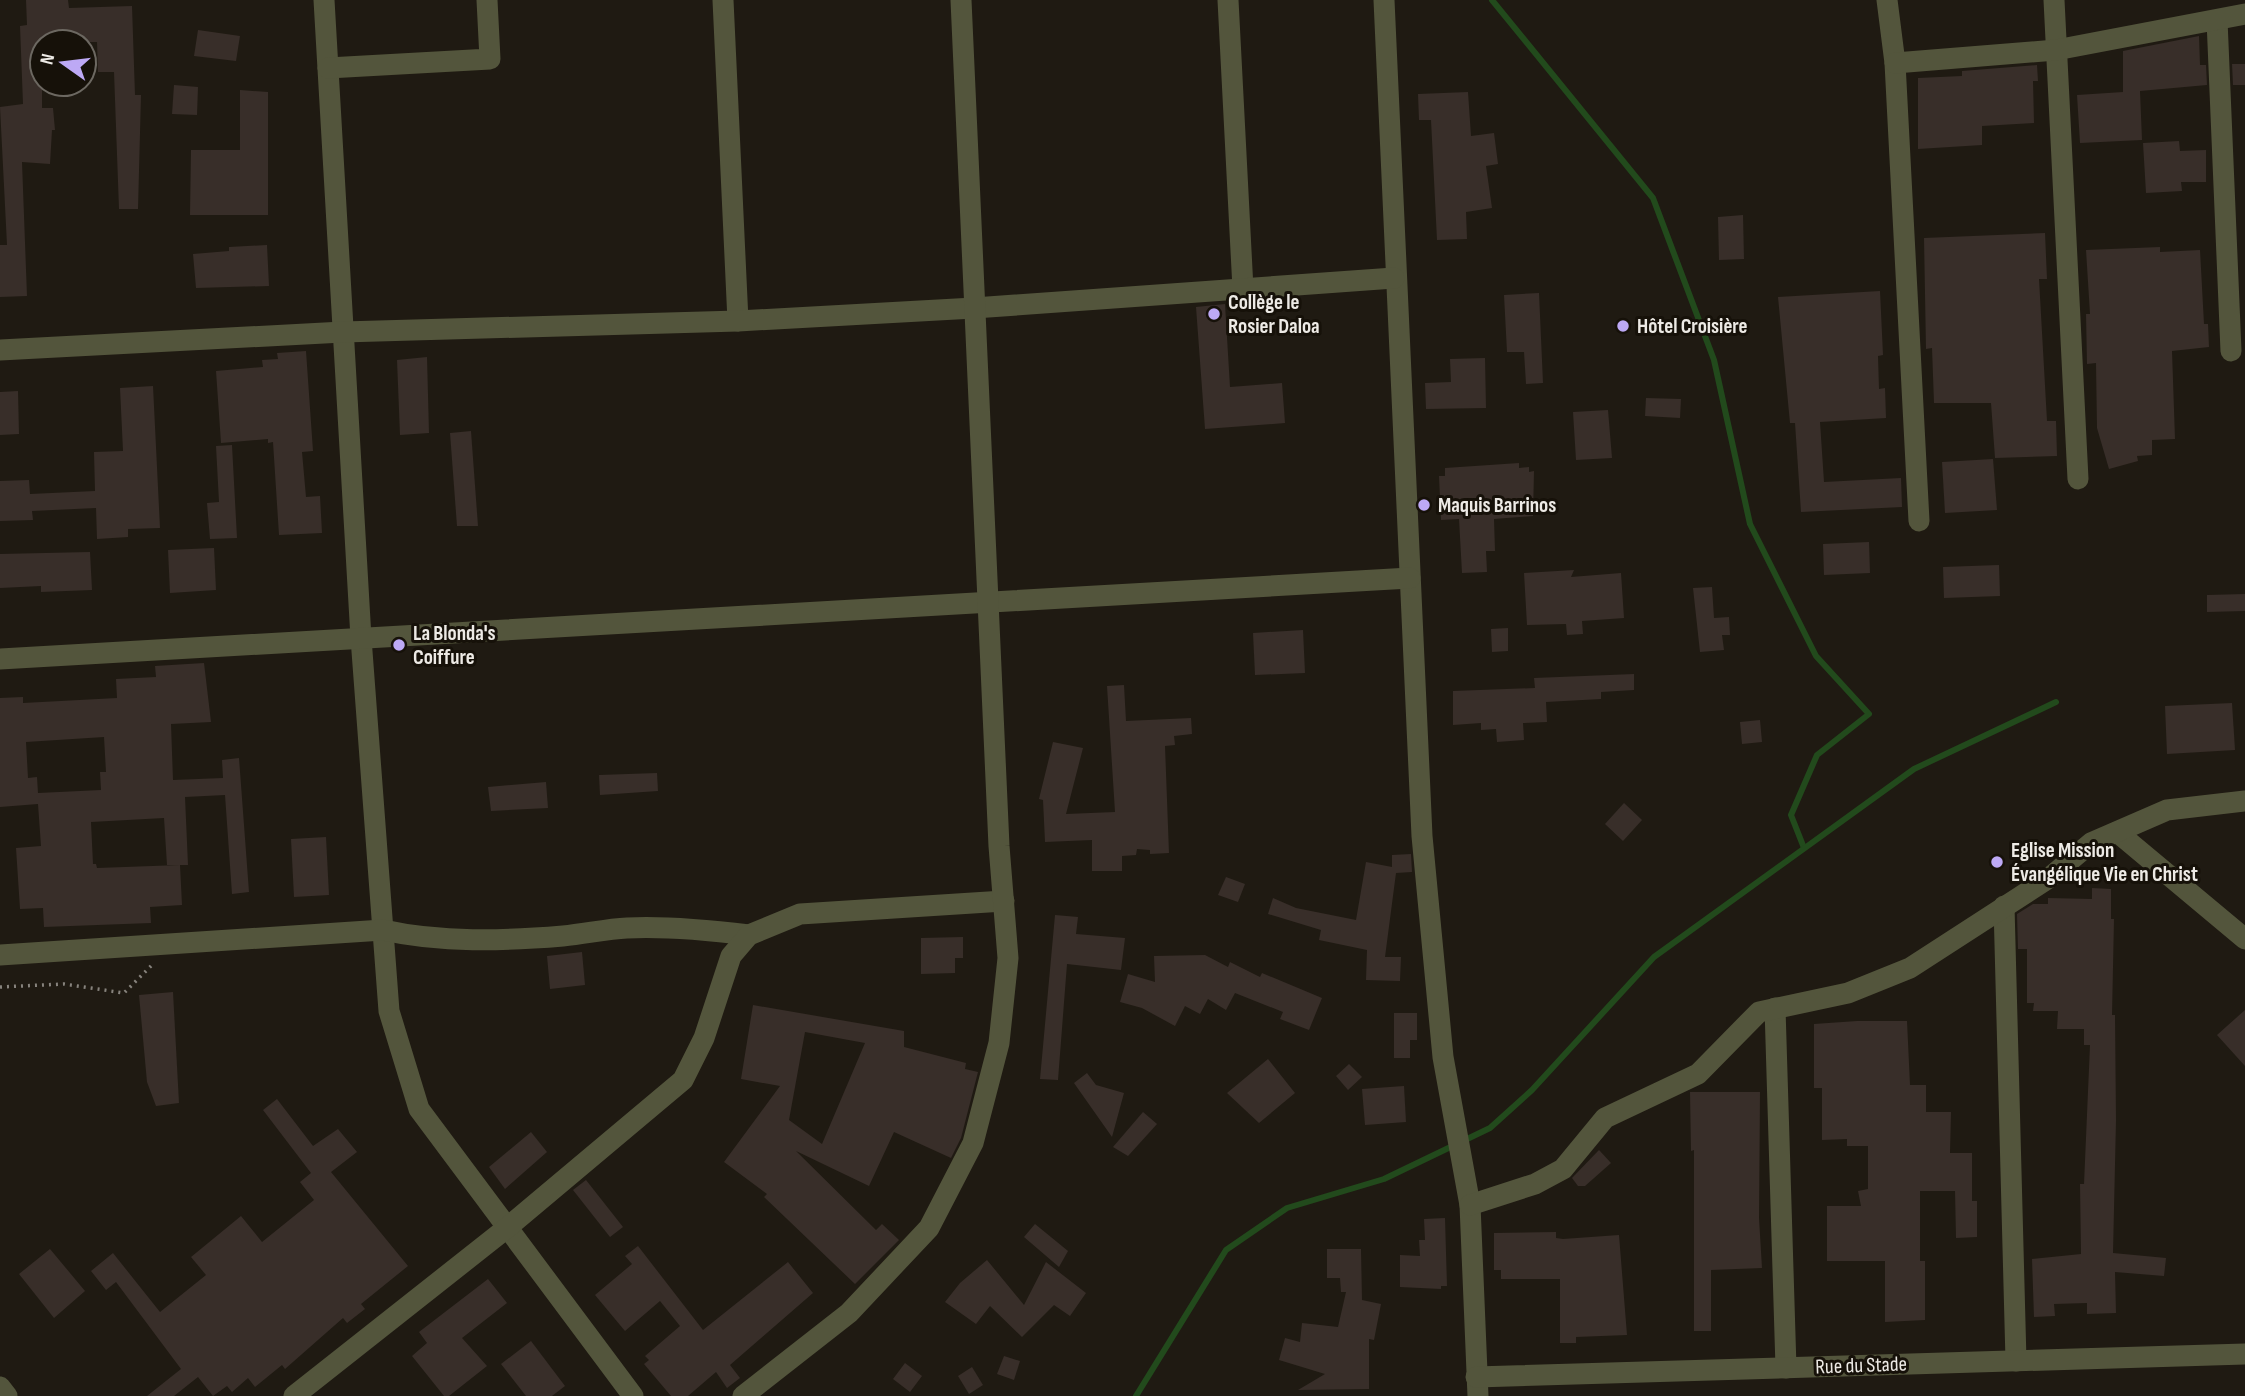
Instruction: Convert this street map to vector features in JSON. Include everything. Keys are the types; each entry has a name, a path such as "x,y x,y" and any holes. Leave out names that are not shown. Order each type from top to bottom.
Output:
{"street":[{"path":"324,0 360,638 389,1011 419,1109 633,1396"},
{"path":"328,68 490,59 487,0"},
{"path":"723,0 738,321"},
{"path":"743,1396 849,1313 929,1228 973,1143 999,1044 1008,958 988,603 961,0"},
{"path":"1228,0 1243,289"},
{"path":"1384,0 1394,278 1422,836 1443,1057 1470,1205 1477,1387"},
{"path":"1887,0 1895,63 1919,521"},
{"path":"2054,0 2078,479"},
{"path":"1895,63 2056,50 2245,14"},
{"path":"2217,20 2231,351"},
{"path":"0,350 343,332 738,321 974,308 1394,278"},
{"path":"0,659 1410,578"},
{"path":"1470,1205 1535,1184 1563,1169 1605,1118 1698,1074 1759,1012 1848,993 1910,968 2049,877 2091,843 2167,810 2245,801"},
{"path":"2117,832 2245,939"},
{"path":"0,955 383,930 420,938 476,940 676,927 749,934 800,914 1004,901"},
{"path":"2004,906 2016,1361"},
{"path":"294,1396 508,1227 683,1080 704,1038 731,956 749,934"},
{"path":"1775,1008 1786,1368"},
{"name":"Rue du Stade","path":"1477,1387 1786,1368 2245,1354"},
{"path":"0,1387 7,1396"}],"path":[{"path":"0,988 64,984 124,992 152,968 159,945"}],"building":[{"path":"26,0 68,0 69,8 132,6 135,95 141,95 138,209 119,209 114,72 98,72 98,28 28,28 28,98 42,98 42,108 53,108 55,130 52,130 50,164 22,162 27,296 0,297 0,245 7,245 0,107 23,104 20,26 27,25"},
{"path":"198,30 240,36 236,61 194,56"},
{"path":"2199,36 2200,65 2206,65 2207,85 2140,91 2142,140 2080,143 2077,95 2123,92 2123,51"},
{"path":"2232,64 2245,64 2245,85 2233,85"},
{"path":"2037,65 2038,81 2033,81 2034,123 1982,126 1982,145 1918,149 1918,78 1962,76 1962,71"},
{"path":"174,85 198,87 197,115 172,114"},
{"path":"240,90 268,92 268,215 190,215 191,150 240,150"},
{"path":"1468,92 1471,136 1494,133 1498,164 1486,166 1492,208 1466,212 1467,239 1437,240 1431,120 1419,120 1418,94"},
{"path":"2179,141 2180,151 2206,150 2206,182 2181,182 2182,191 2146,193 2143,143"},
{"path":"1743,215 1744,259 1719,260 1718,217"},
{"path":"2045,233 2047,279 2039,279 2047,421 2056,421 2057,456 1995,458 1991,403 1934,403 1932,348 1926,349 1924,238"},
{"path":"267,245 269,286 196,288 193,254 229,251 229,247"},
{"path":"2160,247 2160,252 2200,250 2204,324 2208,324 2209,347 2172,351 2175,439 2152,440 2152,455 2137,456 2138,461 2109,469 2097,428 2096,363 2087,364 2086,314 2090,314 2086,250"},
{"path":"1880,291 1883,355 1878,356 1879,389 1885,388 1886,418 1820,422 1824,482 1901,478 1902,507 1801,512 1795,423 1790,423 1778,297"},
{"path":"1539,293 1543,383 1526,384 1524,352 1507,352 1504,295"},
{"path":"1225,304 1230,387 1282,383 1285,423 1205,429 1196,307"},
{"path":"306,351 313,451 302,452 306,497 320,496 322,533 279,535 273,442 268,443 268,439 221,443 216,371 263,367 262,360 278,359 277,353"},
{"path":"427,357 429,433 400,435 397,360"},
{"path":"1485,358 1486,408 1426,409 1425,383 1451,382 1450,359"},
{"path":"153,386 160,528 128,529 128,537 97,539 96,508 32,511 33,520 0,521 0,481 29,480 30,494 95,491 94,452 123,451 120,388"},
{"path":"18,391 19,434 0,435 0,392"},
{"path":"1646,398 1681,399 1680,418 1645,416"},
{"path":"1608,410 1612,458 1576,460 1573,412"},
{"path":"471,431 478,526 457,526 450,433"},
{"path":"232,445 237,538 210,539 207,503 219,502 216,446"},
{"path":"1993,459 1997,510 1945,513 1942,462"},
{"path":"1519,463 1519,468 1529,467 1529,472 1534,471 1533,516 1494,519 1495,551 1486,551 1487,572 1462,573 1459,519 1441,520 1439,476 1445,476 1445,468"},
{"path":"1869,542 1870,573 1824,575 1823,544"},
{"path":"214,548 216,590 170,593 168,550"},
{"path":"90,552 92,590 41,592 41,586 0,588 0,554"},
{"path":"1999,565 2000,596 1944,598 1943,567"},
{"path":"1574,570 1571,577 1621,573 1624,618 1582,621 1583,634 1567,635 1566,624 1527,625 1524,573"},
{"path":"1712,587 1714,618 1729,617 1730,635 1722,635 1724,650 1700,652 1693,588"},
{"path":"2245,594 2245,611 2207,612 2207,595"},
{"path":"1508,628 1508,651 1492,652 1491,629"},
{"path":"1303,630 1305,673 1255,675 1253,633"},
{"path":"204,663 211,722 171,724 173,780 223,778 222,760 239,758 249,892 232,894 225,795 185,797 188,865 180,865 182,905 150,907 151,923 44,927 43,908 20,909 16,848 41,846 38,804 0,807 0,698 23,697 23,703 117,698 116,679 156,677 155,666","holes":["104,737 106,772 100,772 101,790 38,793 37,777 28,778 26,742","164,818 167,865 180,865 97,868 96,864 93,864 91,822"]},
{"path":"1634,674 1634,690 1601,692 1601,699 1546,702 1547,722 1523,723 1524,740 1497,742 1496,729 1481,730 1481,723 1453,725 1453,691 1535,688 1534,678"},
{"path":"1124,685 1126,721 1191,718 1192,734 1174,736 1175,745 1165,746 1169,853 1150,854 1150,850 1137,849 1136,855 1122,856 1122,871 1092,871 1092,840 1045,842 1043,800 1039,799 1053,742 1083,748 1066,814 1115,812 1107,686"},
{"path":"2232,703 2235,750 2167,754 2165,706"},
{"path":"1760,720 1762,742 1742,744 1740,722"},
{"path":"657,773 658,791 600,795 599,775"},
{"path":"546,782 548,808 491,811 488,787"},
{"path":"1624,803 1642,820 1623,841 1605,824"},
{"path":"326,837 329,895 294,897 291,839"},
{"path":"1411,854 1412,872 1396,873 1385,957 1401,957 1400,981 1366,980 1367,950 1319,940 1321,930 1268,914 1273,898 1296,908 1356,920 1366,862 1392,867 1392,855"},
{"path":"1226,877 1245,884 1238,902 1218,895"},
{"path":"2092,888 2111,889 2111,919 2114,919 2112,1015 2115,1015 2116,1120 2113,1253 2166,1258 2164,1276 2115,1272 2116,1313 2087,1314 2087,1303 2054,1304 2055,1316 2034,1317 2032,1259 2081,1254 2080,1184 2084,1184 2090,1045 2084,1045 2084,1029 2057,1029 2058,1011 2033,1011 2034,1003 2027,1003 2027,949 2018,949 2017,914 2033,904 2048,904 2048,898 2092,899"},
{"path":"1055,915 1078,917 1076,934 1125,938 1121,970 1067,964 1058,1080 1040,1079"},
{"path":"963,937 963,958 955,958 955,973 921,974 921,938"},
{"path":"582,952 585,985 550,989 547,956"},
{"path":"1205,955 1228,967 1230,962 1260,977 1262,973 1322,998 1309,1030 1280,1019 1283,1012 1235,993 1226,1010 1208,999 1200,1014 1185,1006 1175,1026 1142,1008 1120,1002 1128,974 1155,982 1154,956"},
{"path":"173,992 179,1103 156,1106 147,1082 139,995"},
{"path":"753,1005 904,1031 904,1047 966,1063 965,1069 978,1072 961,1138 951,1158 894,1132 869,1186 796,1151 876,1230 882,1224 899,1240 855,1284 764,1197 767,1194 724,1162 780,1086 741,1079","holes":["805,1032 865,1043 822,1144 789,1120"]},
{"path":"2245,1010 2245,1066 2217,1035"},
{"path":"1394,1013 1417,1013 1417,1040 1410,1040 1410,1058 1394,1058"},
{"path":"1907,1021 1910,1085 1926,1085 1926,1112 1951,1112 1950,1153 1972,1153 1972,1201 1977,1201 1977,1237 1956,1238 1955,1191 1920,1191 1920,1261 1925,1261 1925,1320 1885,1322 1885,1261 1827,1261 1827,1206 1861,1206 1858,1191 1868,1189 1868,1146 1847,1146 1847,1139 1822,1140 1822,1088 1814,1088 1814,1024"},
{"path":"1268,1059 1295,1093 1259,1123 1227,1093"},
{"path":"1349,1064 1362,1077 1348,1090 1336,1076"},
{"path":"1087,1073 1096,1085 1124,1093 1112,1137 1074,1083"},
{"path":"1404,1086 1406,1122 1365,1125 1362,1089"},
{"path":"1690,1092 1760,1092 1759,1218 1762,1268 1711,1270 1711,1331 1694,1331 1694,1150 1691,1151"},
{"path":"277,1099 313,1146 338,1129 357,1152 331,1172 408,1266 361,1304 365,1309 347,1323 343,1318 285,1369 282,1365 255,1387 248,1378 232,1392 227,1386 213,1396 198,1377 174,1396 147,1396 181,1369 116,1282 106,1290 91,1271 113,1253 160,1312 206,1275 191,1257 241,1216 262,1242 314,1200 300,1182 311,1173 263,1110"},
{"path":"1143,1112 1157,1124 1128,1156 1113,1147"},
{"path":"531,1132 547,1152 505,1189 489,1167"},
{"path":"1599,1150 1611,1163 1585,1186 1578,1186 1572,1178"},
{"path":"586,1180 623,1227 610,1237 573,1190"},
{"path":"1445,1218 1447,1286 1441,1286 1441,1289 1400,1287 1400,1255 1420,1256 1419,1240 1425,1240 1424,1219"},
{"path":"1035,1224 1068,1251 1059,1267 1024,1237"},
{"path":"1556,1232 1556,1238 1563,1239 1619,1235 1627,1335 1576,1337 1576,1343 1560,1343 1560,1279 1501,1279 1501,1270 1494,1270 1494,1233"},
{"path":"638,1246 703,1330 788,1262 813,1293 730,1365 740,1378 727,1388 716,1372 688,1396 671,1396 644,1364 649,1360 645,1356 680,1326 660,1301 625,1331 595,1295 632,1264 625,1256"},
{"path":"50,1249 85,1291 54,1318 19,1274"},
{"path":"1327,1249 1361,1249 1362,1300 1381,1304 1374,1340 1369,1339 1369,1389 1298,1390 1325,1374 1279,1360 1285,1338 1300,1342 1302,1323 1338,1327 1346,1292 1341,1292 1340,1278 1327,1278"},
{"path":"987,1260 1024,1305 1046,1262 1086,1293 1070,1316 1054,1305 1022,1337 990,1306 976,1324 945,1302 960,1283"},
{"path":"488,1279 507,1303 462,1338 487,1366 449,1396 444,1396 412,1356 427,1343 419,1332"},
{"path":"531,1341 565,1386 552,1396 526,1396 501,1364"},
{"path":"1004,1356 1020,1361 1014,1380 997,1374"},
{"path":"905,1363 922,1376 910,1392 893,1379"},
{"path":"972,1367 983,1385 969,1394 958,1376"}],"waterway":[{"path":"1492,0 1653,198 1714,360 1750,524 1816,656 1869,714 1817,755 1791,815 1804,848"},
{"path":"1136,1396 1226,1250 1287,1208 1384,1179 1490,1128 1532,1090 1654,957 1914,769 2056,702"}],"place":[{"name":"Collège le Rosier Daloa","path":"1214,314"},
{"name":"Hôtel Croisière","path":"1623,326"},
{"name":"Maquis Barrinos","path":"1424,505"},
{"name":"La Blonda's Coiffure","path":"399,645"},
{"name":"Eglise Mission Évangélique Vie en Christ","path":"1997,862"}]}
